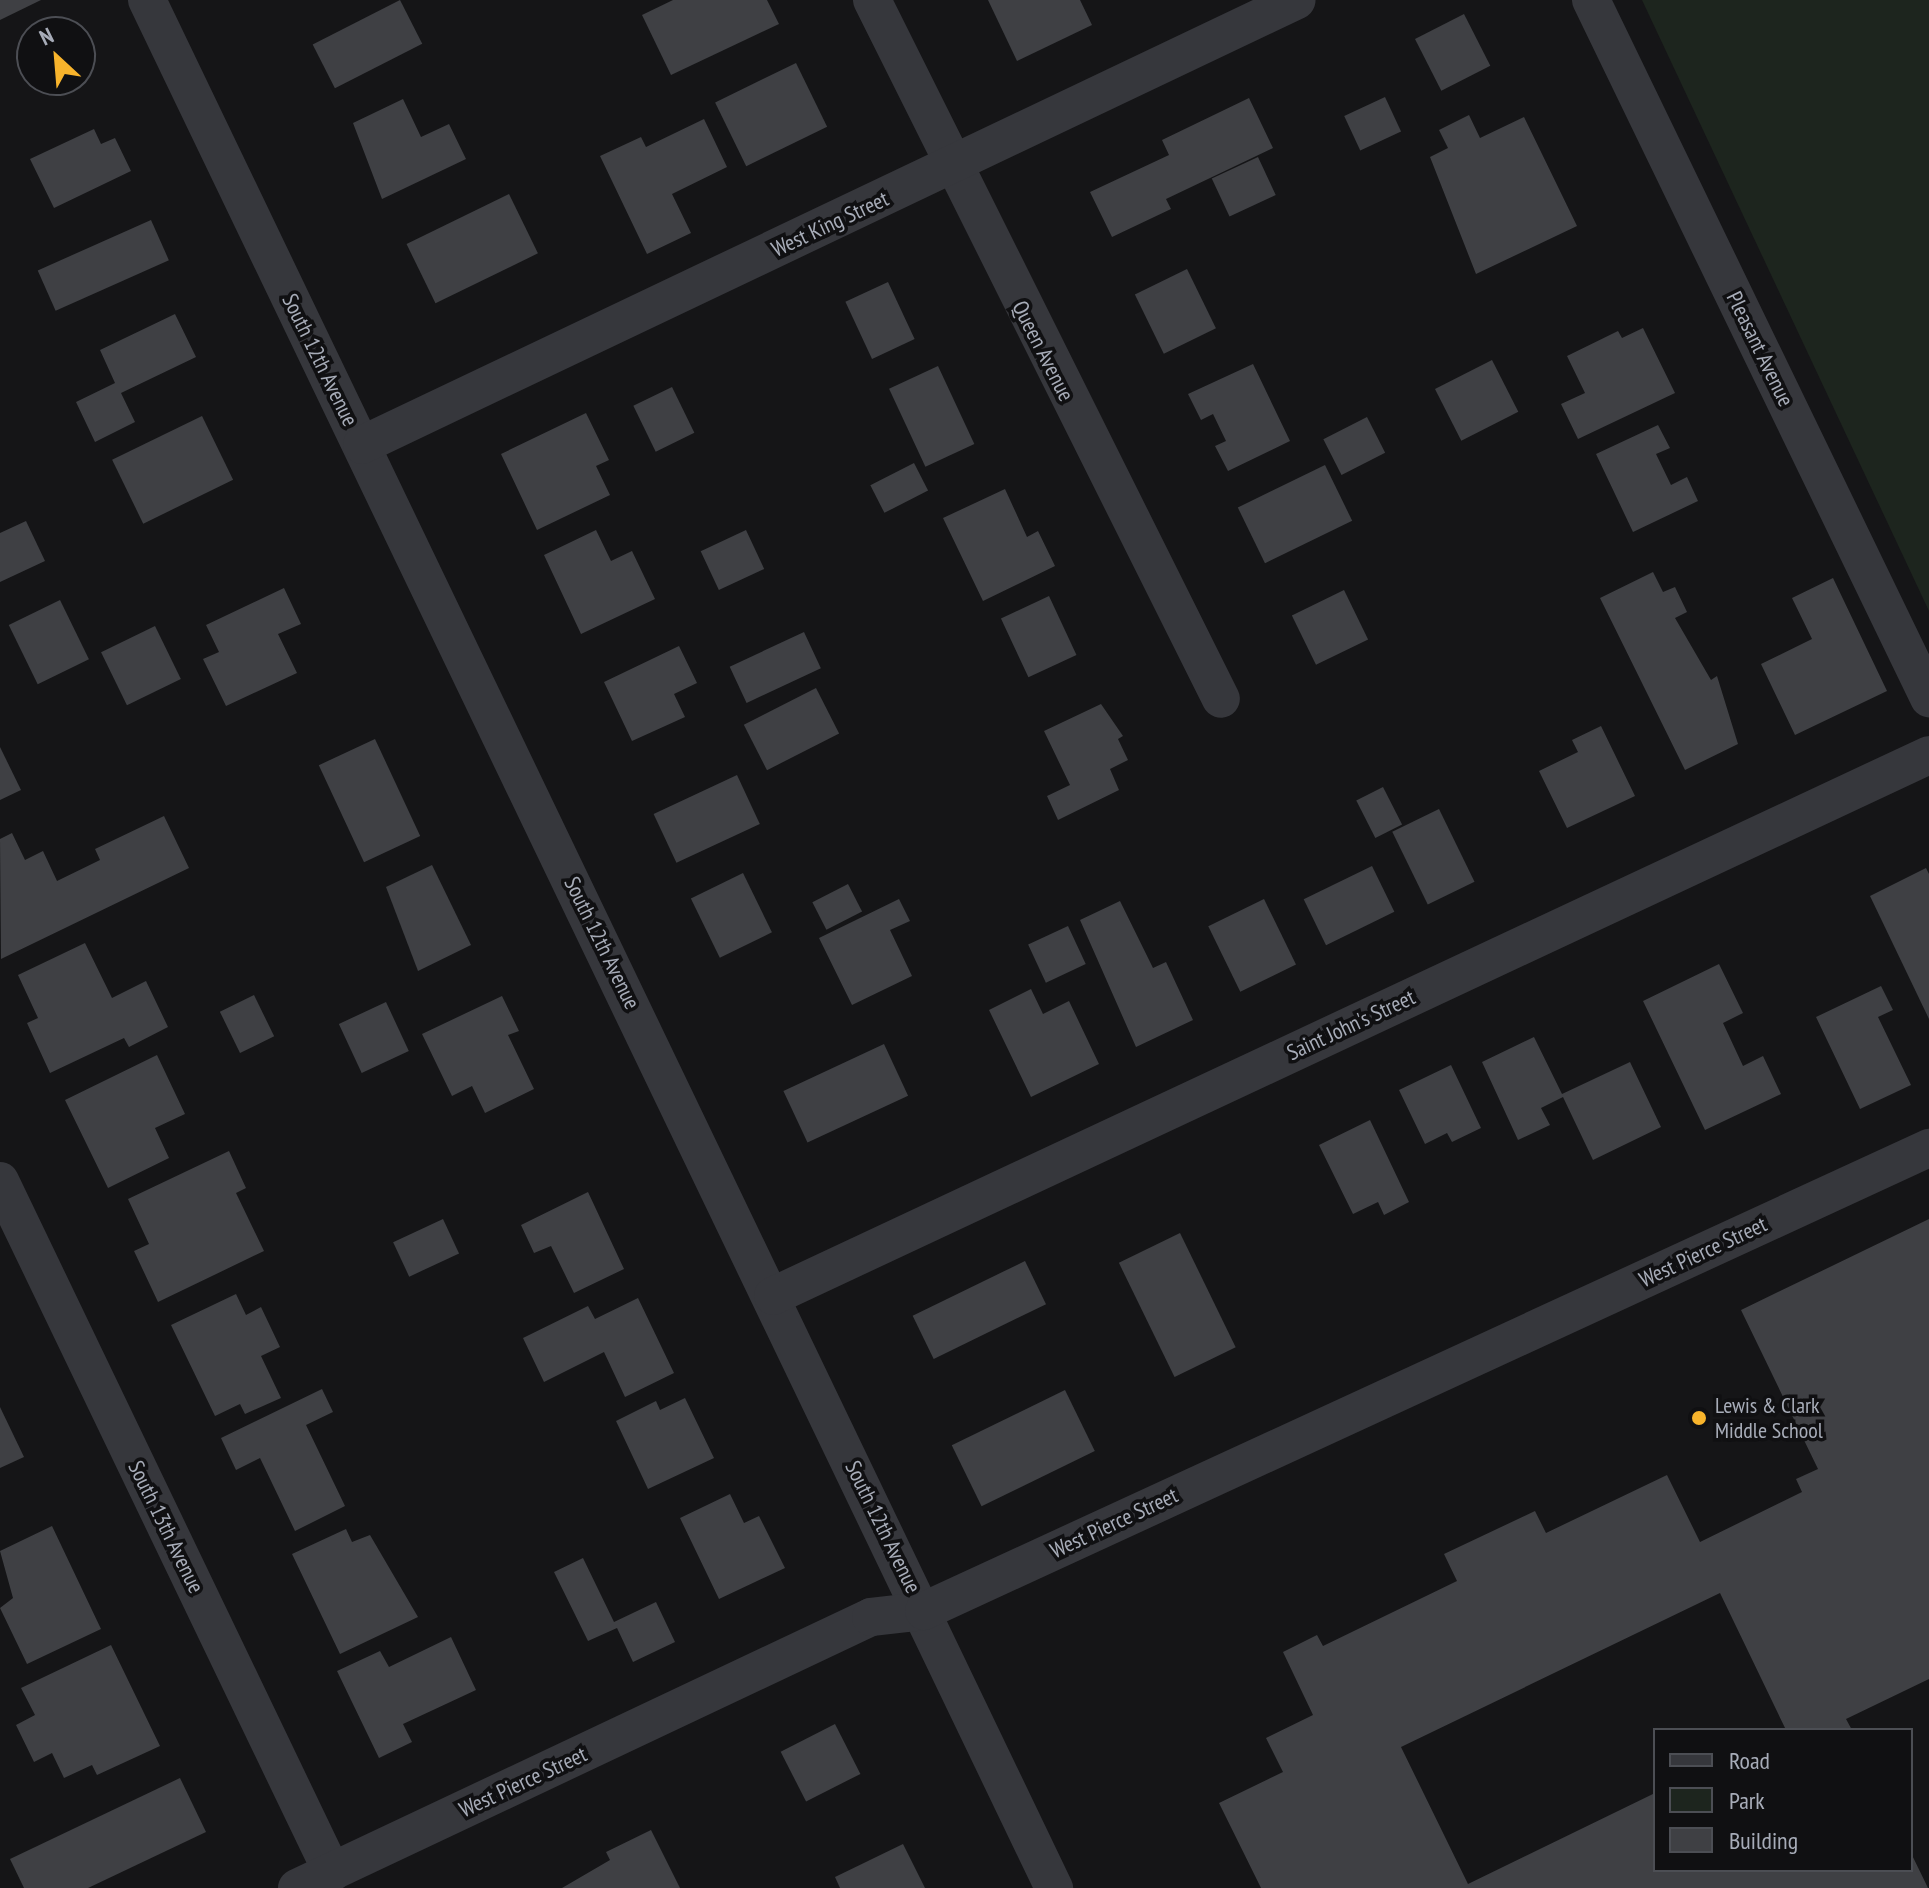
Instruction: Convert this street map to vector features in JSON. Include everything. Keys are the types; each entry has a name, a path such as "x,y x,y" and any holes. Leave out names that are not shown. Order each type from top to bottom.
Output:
{"street":[{"name":"South 12th Avenue","path":"147,0 773,1296 1054,1888"},
{"name":"Queen Avenue","path":"872,0 950,167 1221,699"},
{"name":"West King Street","path":"362,445 1297,0"},
{"name":"Pleasant Avenue","path":"1591,0 1929,698"},
{"name":"Saint John's Street","path":"773,1296 1929,755"},
{"name":"West Pierce Street","path":"297,1888 871,1617 924,1611 1929,1148"},
{"name":"South 13th Avenue","path":"0,1181 332,1872"}],"green space":[{"path":"1642,0 1929,0 1929,611"}],"building":[{"path":"0,0 41,0 0,20"},
{"path":"400,0 422,44 335,88 313,44"},
{"path":"673,0 767,0 779,24 671,75 642,15"},
{"path":"988,0 1080,0 1092,25 1017,61"},
{"path":"1464,14 1490,66 1441,91 1415,39"},
{"path":"796,63 827,127 746,166 715,102"},
{"path":"1385,97 1401,131 1360,150 1344,116"},
{"path":"1249,98 1273,148 1166,199 1171,209 1112,237 1090,192 1169,155 1162,140"},
{"path":"403,99 421,137 449,124 466,159 382,199 353,123"},
{"path":"1469,115 1480,138 1524,117 1577,226 1476,274 1430,157 1448,148 1439,130"},
{"path":"704,119 727,167 672,194 691,233 647,254 600,156 641,137 646,147"},
{"path":"94,129 101,144 115,138 131,171 54,208 30,159"},
{"path":"1258,157 1276,195 1230,217 1212,179"},
{"path":"509,194 538,253 435,303 407,244"},
{"path":"151,220 169,260 56,311 38,270"},
{"path":"1187,269 1216,328 1164,354 1135,294"},
{"path":"888,282 915,339 872,359 845,302"},
{"path":"175,314 196,357 121,393 135,422 95,442 76,402 115,383 100,350"},
{"path":"1643,328 1675,393 1578,439 1561,404 1585,393 1567,356 1618,331 1622,338"},
{"path":"1492,360 1518,412 1461,441 1435,389"},
{"path":"1253,364 1290,441 1228,471 1215,446 1226,441 1213,414 1201,420 1188,394"},
{"path":"938,366 974,444 925,467 889,389"},
{"path":"672,387 694,433 656,452 633,406"},
{"path":"586,413 609,460 596,466 610,495 537,530 501,454"},
{"path":"202,416 233,480 143,524 112,460"},
{"path":"1367,417 1385,453 1342,475 1323,439"},
{"path":"1658,425 1670,448 1656,454 1671,485 1687,477 1698,501 1633,532 1596,454"},
{"path":"914,463 928,491 884,513 870,485"},
{"path":"1325,465 1352,521 1265,563 1238,508"},
{"path":"1005,489 1027,537 1038,531 1055,566 983,601 943,518"},
{"path":"26,521 45,561 0,582 0,533"},
{"path":"596,530 611,561 632,551 655,599 581,634 544,555"},
{"path":"746,530 764,569 719,590 701,551"},
{"path":"1653,572 1663,592 1675,587 1687,612 1675,618 1711,680 1717,676 1738,744 1685,770 1600,598"},
{"path":"1833,578 1887,691 1795,735 1761,664 1812,639 1792,598"},
{"path":"284,588 301,624 278,634 297,673 226,706 203,659 219,652 206,625"},
{"path":"1344,590 1368,639 1316,665 1292,615"},
{"path":"1049,596 1076,655 1028,677 1001,618"},
{"path":"60,600 89,659 38,684 9,625"},
{"path":"155,626 181,679 127,705 101,652"},
{"path":"804,632 821,668 747,703 730,667"},
{"path":"679,646 697,683 674,694 685,717 632,741 604,682"},
{"path":"816,688 839,733 767,770 744,725"},
{"path":"1101,704 1123,736 1118,739 1128,760 1110,769 1119,790 1058,820 1047,796 1070,785 1044,731"},
{"path":"1601,726 1635,796 1567,828 1539,771 1578,752 1572,740"},
{"path":"375,739 420,836 364,862 319,765"},
{"path":"0,747 21,790 0,800"},
{"path":"737,775 760,824 676,863 654,814"},
{"path":"1383,787 1402,824 1375,838 1356,801"},
{"path":"1439,809 1475,882 1428,905 1392,832"},
{"path":"164,816 189,868 1,959 0,839 12,833 25,860 43,851 57,881 100,860 95,849"},
{"path":"432,865 471,945 418,971 386,887"},
{"path":"1372,866 1394,912 1326,945 1304,899"},
{"path":"1926,868 1929,874 1929,1019 1870,896"},
{"path":"743,873 772,932 720,958 691,898"},
{"path":"848,884 862,912 826,930 812,902"},
{"path":"899,899 910,921 890,930 912,976 852,1005 819,938"},
{"path":"1264,899 1296,965 1240,992 1208,926"},
{"path":"1120,901 1153,968 1166,962 1193,1020 1136,1047 1080,920"},
{"path":"1068,926 1086,964 1046,983 1028,945"},
{"path":"85,943 112,998 146,981 168,1027 129,1047 124,1038 50,1073 27,1023 38,1018 18,975"},
{"path":"1719,964 1743,1013 1723,1023 1743,1066 1763,1056 1781,1094 1705,1130 1643,1001"},
{"path":"1881,986 1893,1010 1878,1017 1911,1085 1860,1109 1816,1017"},
{"path":"1031,989 1043,1014 1069,1001 1099,1064 1031,1097 989,1010"},
{"path":"254,995 274,1036 240,1053 220,1012"},
{"path":"502,996 519,1031 508,1035 534,1089 485,1113 472,1086 452,1096 422,1034"},
{"path":"386,1002 409,1051 362,1073 339,1024"},
{"path":"1534,1037 1562,1094 1630,1062 1661,1127 1593,1160 1563,1097 1541,1108 1550,1125 1518,1140 1482,1062"},
{"path":"884,1044 908,1096 807,1143 783,1091"},
{"path":"157,1055 185,1114 155,1128 169,1158 108,1188 65,1100"},
{"path":"1451,1065 1481,1128 1452,1142 1447,1133 1425,1144 1399,1090"},
{"path":"1370,1120 1409,1202 1384,1215 1378,1202 1353,1214 1319,1145"},
{"path":"229,1151 246,1188 236,1193 264,1251 158,1302 134,1251 149,1244 128,1199"},
{"path":"588,1192 624,1269 574,1293 551,1246 534,1253 521,1225"},
{"path":"443,1219 459,1253 409,1277 393,1242"},
{"path":"1929,1219 1929,1679 1846,1719 1851,1728 1785,1728 1720,1593 1401,1747 1468,1884 1653,1794 1653,1872 1913,1872 1913,1857 1928,1888 1261,1888 1219,1803 1283,1772 1266,1738 1313,1715 1283,1652 1317,1635 1323,1646 1457,1581 1444,1554 1535,1511 1546,1533 1667,1475 1700,1542 1802,1492 1796,1479 1818,1469 1741,1310"},
{"path":"1180,1233 1236,1347 1175,1377 1119,1263"},
{"path":"1025,1261 1046,1304 934,1359 913,1316"},
{"path":"236,1294 246,1315 261,1307 280,1347 261,1356 281,1398 245,1414 240,1404 215,1416 171,1325"},
{"path":"638,1298 674,1373 625,1397 604,1352 544,1382 523,1338 588,1306 595,1319"},
{"path":"322,1389 333,1412 306,1425 345,1506 295,1531 260,1458 236,1470 221,1438"},
{"path":"1065,1390 1095,1451 982,1506 952,1445"},
{"path":"685,1398 714,1458 648,1489 616,1421 656,1401 660,1410"},
{"path":"0,1407 24,1457 0,1468"},
{"path":"730,1494 744,1523 759,1516 785,1568 719,1599 680,1518"},
{"path":"52,1526 101,1629 27,1664 0,1608 13,1598 0,1551"},
{"path":"346,1529 352,1542 370,1535 418,1617 340,1654 292,1554"},
{"path":"583,1558 614,1622 656,1602 675,1642 633,1662 617,1628 588,1641 554,1572"},
{"path":"451,1637 476,1690 403,1724 412,1742 379,1758 337,1671 380,1651 389,1667"},
{"path":"111,1645 160,1746 97,1775 92,1765 64,1778 52,1753 34,1762 16,1725 35,1715 21,1688"},
{"path":"835,1724 860,1774 806,1802 781,1752"},
{"path":"180,1778 206,1832 88,1888 24,1888 10,1859"},
{"path":"651,1830 680,1888 562,1888 610,1860 606,1852"},
{"path":"903,1844 925,1888 840,1888 835,1877"}],"place":[{"name":"Lewis & Clark Middle School","path":"1699,1418"}]}
